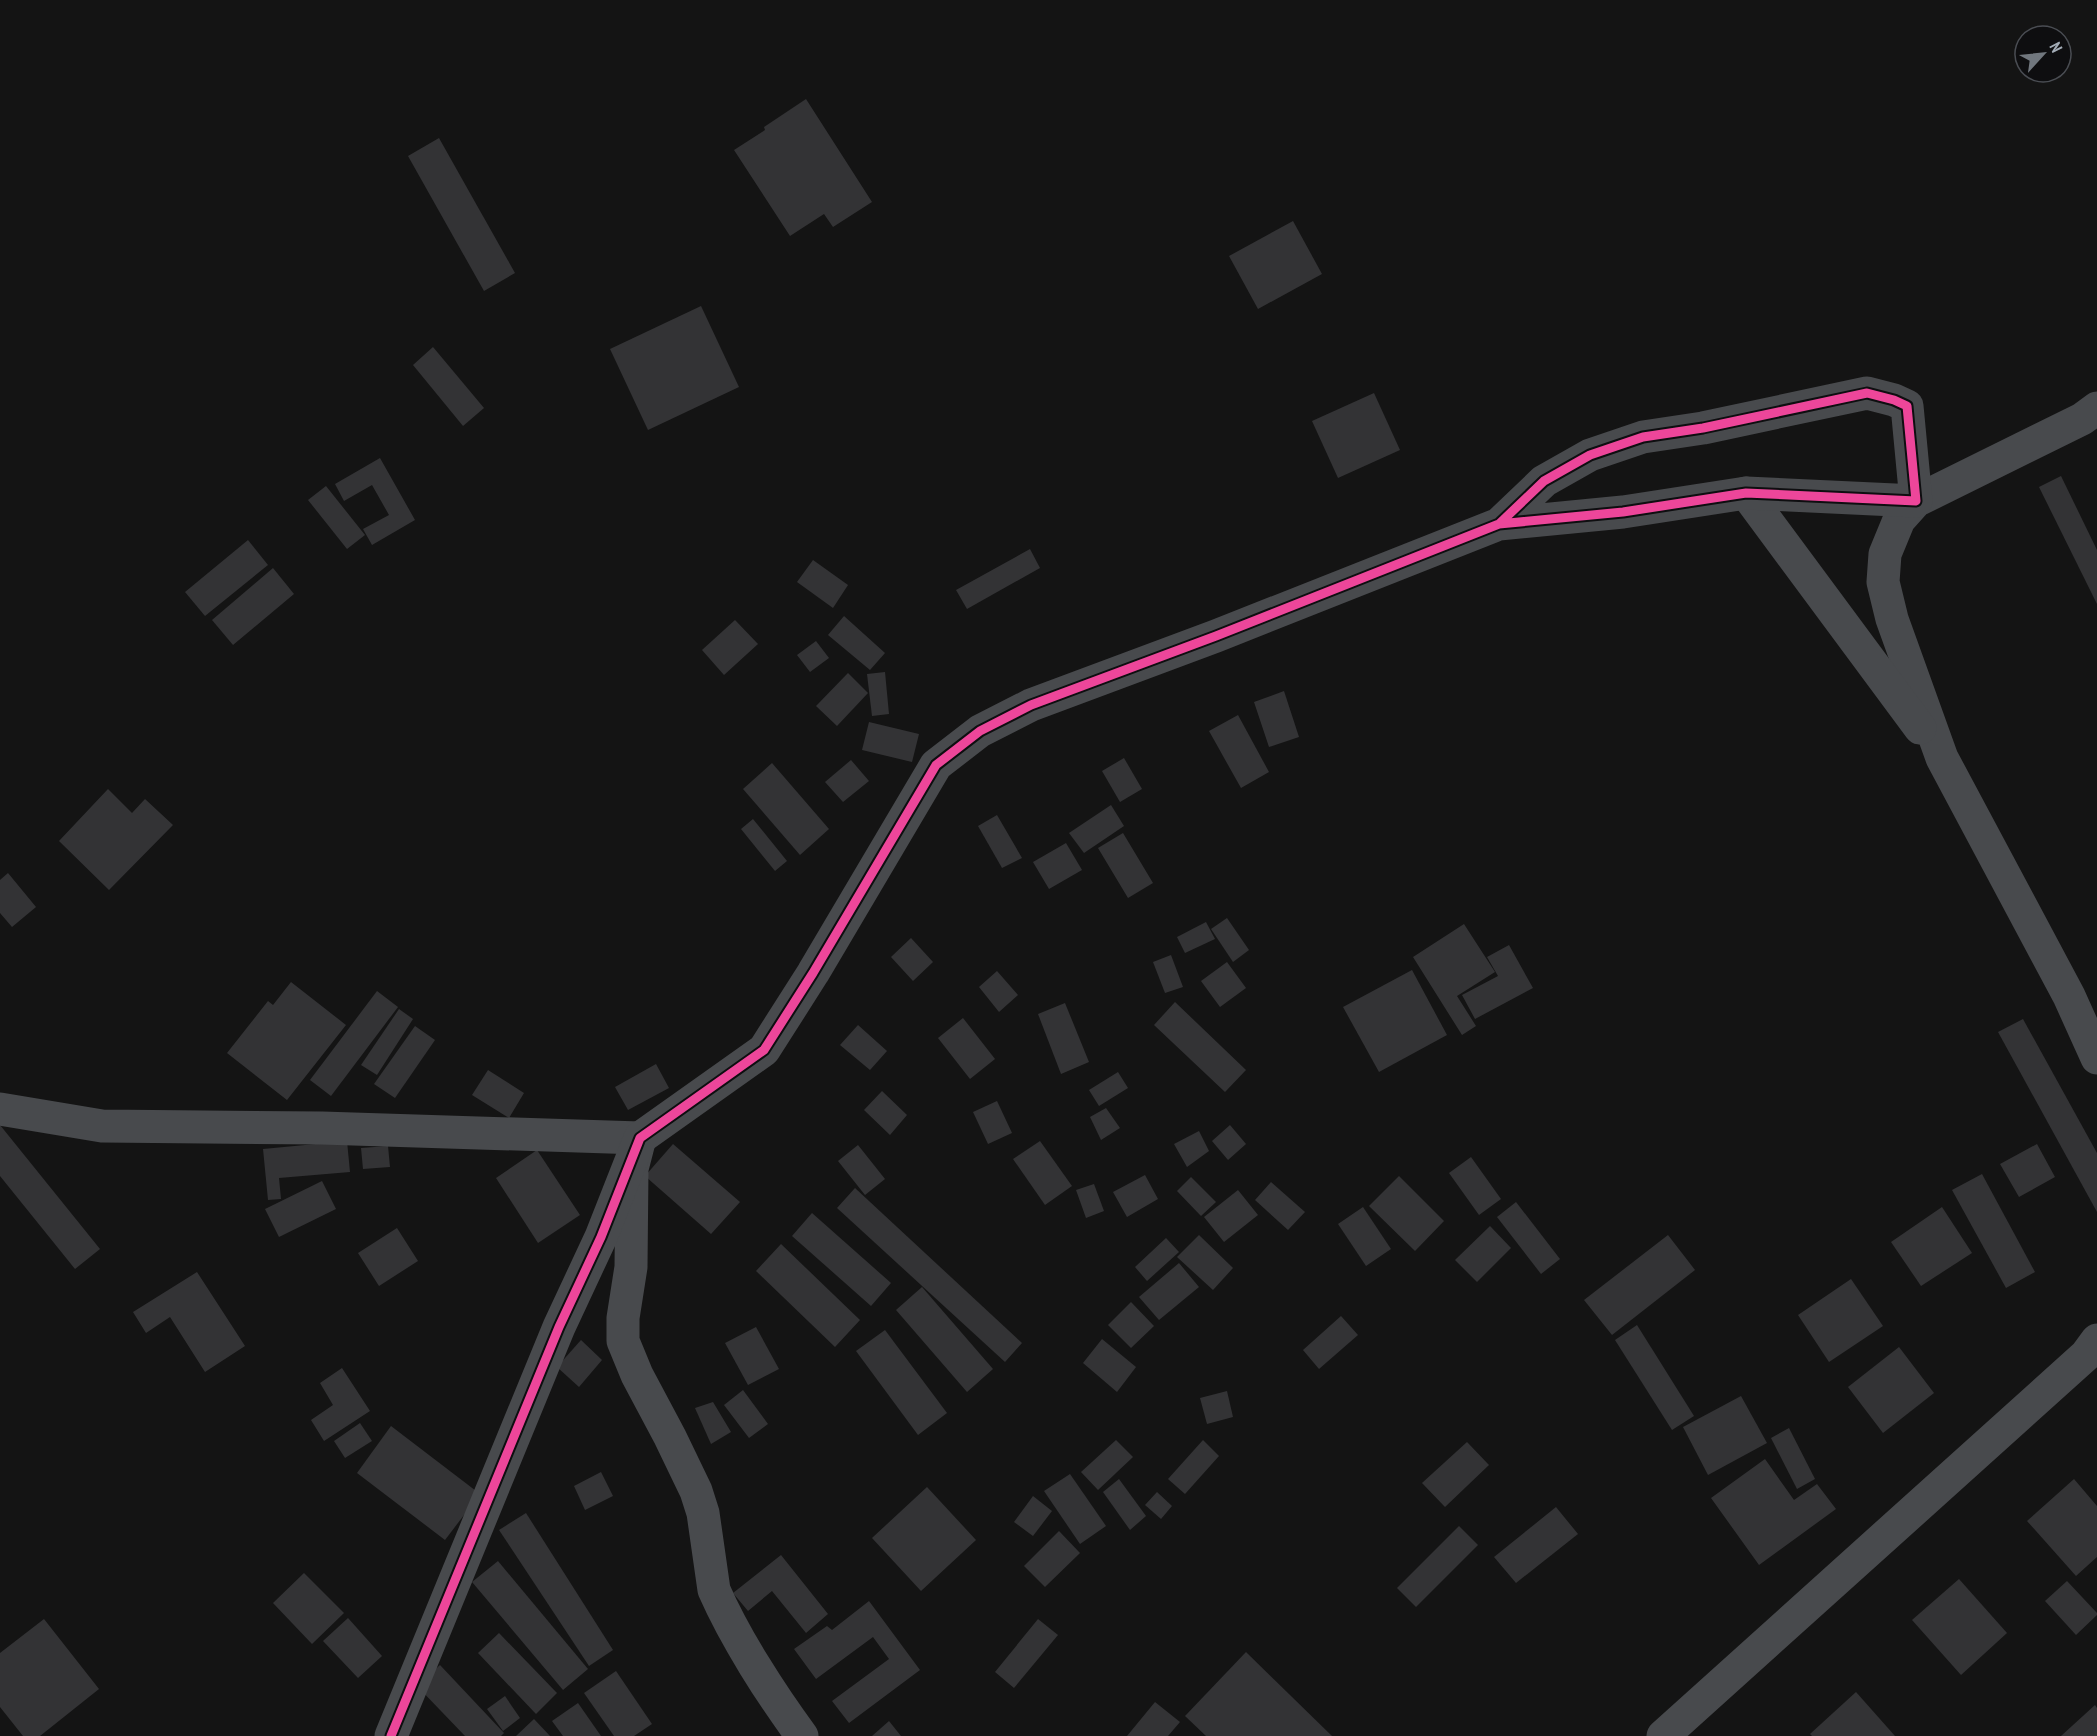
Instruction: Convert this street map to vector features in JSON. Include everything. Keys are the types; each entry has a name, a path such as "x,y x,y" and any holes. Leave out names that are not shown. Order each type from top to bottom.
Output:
{"street":[{"path":"1499,524 1544,481 1590,455 1643,437 1703,428 1867,393 1907,406 1916,501"},
{"path":"2097,408 2082,419 1916,501 1899,520 1885,554 1883,582 1892,619 1942,758 2069,996 2097,1058"},
{"path":"391,1736 560,1327 601,1237 640,1138 764,1050 813,973 936,765 980,730 1031,705 1216,636 1499,524 1623,512 1746,494 1916,501"},
{"path":"1746,494 1942,758"},
{"path":"0,1109 102,1126 321,1128 640,1138"},
{"path":"640,1138 632,1169 631,1267 622,1318 623,1341 637,1375 696,1491 703,1513 714,1590 718,1600 744,1647 802,1736"},
{"path":"1663,1736 2078,1363 2097,1340"}],"building":[{"path":"806,99 872,202 833,227 824,214 790,236 734,150"},
{"path":"439,138 515,273 484,291 408,156"},
{"path":"1293,221 1322,274 1258,309 1229,256"},
{"path":"701,306 739,387 648,430 610,349"},
{"path":"433,347 484,408 463,426 413,365"},
{"path":"1374,393 1400,450 1338,478 1312,421"},
{"path":"380,458 415,520 372,545 363,529 389,515 372,485 344,501 335,484"},
{"path":"2061,476 2097,550 2097,604 2039,487"},
{"path":"326,486 365,535 347,549 308,500"},
{"path":"248,540 268,565 205,616 185,592"},
{"path":"1030,549 1040,568 967,609 956,590"},
{"path":"813,560 848,585 833,608 797,582"},
{"path":"273,568 294,594 233,645 212,620"},
{"path":"844,616 885,653 870,670 828,635"},
{"path":"735,620 758,644 724,675 702,650"},
{"path":"816,641 829,658 810,672 797,655"},
{"path":"885,672 889,714 872,716 867,674"},
{"path":"848,673 868,693 837,726 816,706"},
{"path":"1284,691 1299,737 1269,747 1254,702"},
{"path":"1238,715 1269,772 1241,788 1209,731"},
{"path":"869,722 919,734 912,762 862,750"},
{"path":"1124,758 1142,789 1120,802 1102,771"},
{"path":"851,760 869,781 843,802 825,782"},
{"path":"772,763 829,829 800,855 743,789"},
{"path":"108,789 132,813 145,799 173,825 109,890 59,841"},
{"path":"1111,805 1124,826 1084,853 1069,833"},
{"path":"997,815 1022,858 1002,868 978,826"},
{"path":"753,819 787,861 775,871 741,829"},
{"path":"1123,833 1153,883 1128,898 1098,848"},
{"path":"1066,843 1082,870 1049,889 1033,862"},
{"path":"8,873 36,907 12,927 0,913 0,880"},
{"path":"1227,918 1249,950 1233,962 1211,929"},
{"path":"1206,922 1215,939 1185,953 1177,937"},
{"path":"1464,924 1495,972 1457,996 1476,1026 1462,1035 1413,957"},
{"path":"911,938 933,962 913,981 891,957"},
{"path":"1509,945 1533,988 1475,1019 1462,995 1498,976 1487,957"},
{"path":"1171,955 1183,987 1165,993 1153,962"},
{"path":"1227,962 1246,988 1220,1007 1201,981"},
{"path":"1412,970 1447,1035 1379,1072 1343,1007"},
{"path":"997,971 1018,995 999,1012 979,987"},
{"path":"291,982 346,1025 287,1100 227,1053 268,1001 273,1005"},
{"path":"377,991 398,1007 331,1096 310,1080"},
{"path":"1175,1002 1246,1070 1225,1092 1154,1025"},
{"path":"1065,1003 1089,1062 1061,1074 1038,1014"},
{"path":"399,1009 413,1019 377,1075 361,1065"},
{"path":"963,1018 995,1059 970,1079 938,1038"},
{"path":"2023,1019 2097,1153 2097,1212 1998,1032"},
{"path":"858,1025 887,1051 870,1070 840,1045"},
{"path":"415,1026 435,1040 395,1098 374,1084"},
{"path":"656,1064 669,1088 628,1110 615,1087"},
{"path":"488,1070 524,1093 509,1118 472,1095"},
{"path":"1118,1072 1128,1088 1099,1106 1089,1090"},
{"path":"882,1091 907,1115 890,1135 864,1110"},
{"path":"997,1101 1012,1133 988,1144 973,1112"},
{"path":"1106,1108 1120,1128 1101,1140 1090,1117"},
{"path":"0,1125 100,1249 75,1269 0,1176"},
{"path":"1230,1125 1246,1144 1228,1160 1212,1141"},
{"path":"1199,1131 1209,1151 1187,1167 1174,1144"},
{"path":"347,1141 350,1172 279,1178 281,1199 268,1200 263,1149"},
{"path":"1040,1141 1072,1186 1045,1205 1013,1159"},
{"path":"673,1144 740,1202 711,1234 645,1176"},
{"path":"2037,1144 2055,1177 2019,1197 2000,1164"},
{"path":"858,1145 885,1179 865,1195 838,1161"},
{"path":"388,1146 390,1167 363,1169 361,1148"},
{"path":"537,1150 580,1215 538,1243 496,1178"},
{"path":"1471,1157 1501,1199 1479,1215 1449,1173"},
{"path":"1982,1174 2035,1272 2006,1288 1952,1190"},
{"path":"1145,1175 1158,1199 1127,1217 1113,1192"},
{"path":"1399,1176 1444,1221 1415,1251 1369,1206"},
{"path":"1191,1177 1216,1202 1201,1216 1177,1191"},
{"path":"322,1181 336,1209 279,1237 265,1209"},
{"path":"1271,1182 1305,1212 1288,1230 1255,1200"},
{"path":"1094,1184 1104,1211 1086,1218 1076,1190"},
{"path":"855,1188 1022,1343 1005,1362 837,1208"},
{"path":"1238,1190 1258,1215 1224,1242 1204,1217"},
{"path":"1516,1202 1560,1259 1541,1274 1497,1217"},
{"path":"1363,1207 1391,1249 1366,1266 1338,1224"},
{"path":"1942,1207 1972,1253 1921,1286 1891,1242"},
{"path":"812,1213 891,1283 871,1306 792,1236"},
{"path":"1490,1226 1511,1248 1477,1282 1455,1260"},
{"path":"397,1228 418,1261 379,1286 358,1253"},
{"path":"1199,1235 1233,1268 1213,1290 1177,1257"},
{"path":"1668,1235 1695,1270 1612,1335 1584,1300"},
{"path":"1166,1238 1179,1252 1147,1281 1135,1267"},
{"path":"781,1244 860,1320 835,1347 756,1271"},
{"path":"1179,1263 1199,1287 1159,1320 1139,1297"},
{"path":"197,1272 245,1346 205,1372 170,1317 146,1333 133,1312"},
{"path":"1851,1279 1883,1326 1829,1362 1798,1315"},
{"path":"922,1287 993,1369 967,1392 896,1310"},
{"path":"1131,1302 1154,1326 1131,1348 1108,1325"},
{"path":"1341,1316 1358,1335 1319,1369 1303,1350"},
{"path":"1637,1325 1694,1416 1672,1430 1615,1340"},
{"path":"756,1327 779,1369 748,1385 725,1343"},
{"path":"885,1330 947,1413 918,1435 856,1351"},
{"path":"1102,1339 1136,1367 1117,1392 1083,1363"},
{"path":"581,1340 602,1360 579,1387 557,1367"},
{"path":"1899,1347 1934,1393 1883,1433 1848,1387"},
{"path":"342,1368 370,1411 324,1441 311,1420 333,1405 320,1383"},
{"path":"743,1390 768,1424 749,1438 724,1405"},
{"path":"1227,1391 1233,1417 1207,1424 1200,1398"},
{"path":"1741,1396 1767,1443 1708,1475 1683,1427"},
{"path":"713,1402 731,1432 711,1444 695,1408"},
{"path":"360,1423 372,1441 345,1458 334,1441"},
{"path":"391,1426 480,1494 445,1540 357,1473"},
{"path":"1789,1428 1815,1479 1797,1489 1771,1438"},
{"path":"1116,1440 1133,1457 1098,1490 1081,1472"},
{"path":"1203,1440 1219,1456 1185,1494 1168,1479"},
{"path":"1467,1442 1489,1465 1445,1507 1422,1483"},
{"path":"1765,1459 1794,1500 1817,1484 1836,1509 1759,1565 1711,1498"},
{"path":"601,1472 613,1496 585,1510 574,1486"},
{"path":"1070,1474 1106,1526 1080,1544 1044,1491"},
{"path":"1119,1479 1146,1516 1130,1530 1103,1492"},
{"path":"2074,1479 2097,1506 2097,1557 2076,1576 2027,1521"},
{"path":"927,1487 976,1540 921,1591 872,1538"},
{"path":"1157,1492 1172,1506 1161,1519 1145,1505"},
{"path":"1033,1496 1052,1511 1033,1536 1014,1522"},
{"path":"1556,1507 1578,1534 1516,1583 1494,1557"},
{"path":"526,1513 613,1650 589,1666 499,1530"},
{"path":"1459,1526 1478,1545 1416,1607 1397,1588"},
{"path":"1059,1531 1080,1553 1045,1587 1024,1566"},
{"path":"781,1555 828,1614 806,1633 772,1591 748,1611 733,1593"},
{"path":"498,1561 588,1669 563,1690 472,1582"},
{"path":"304,1573 344,1613 312,1644 273,1603"},
{"path":"1959,1579 2007,1633 1961,1675 1912,1620"},
{"path":"2067,1581 2097,1613 2076,1635 2045,1601"},
{"path":"869,1601 920,1670 849,1723 832,1701 889,1659 873,1637 816,1679 794,1649 827,1626 832,1630"},
{"path":"348,1618 382,1656 358,1678 323,1641"},
{"path":"44,1619 99,1689 40,1736 23,1736 0,1707 0,1653"},
{"path":"1038,1619 1058,1635 1014,1688 995,1672"},
{"path":"499,1633 557,1693 536,1714 478,1653"},
{"path":"1246,1652 1332,1736 1206,1736 1185,1716"},
{"path":"440,1665 504,1733 501,1736 465,1736 417,1686"},
{"path":"616,1671 652,1724 634,1736 614,1736 584,1693"},
{"path":"1856,1692 1895,1736 1812,1736 1810,1734"},
{"path":"505,1696 520,1718 503,1731 487,1709"},
{"path":"1155,1702 1180,1722 1168,1736 1127,1736"},
{"path":"578,1703 601,1736 563,1736 552,1721"},
{"path":"2095,1705 2097,1708 2097,1736 2061,1736"},
{"path":"534,1719 550,1736 516,1736"},
{"path":"889,1721 901,1736 872,1736"}],"cycle path":[{"path":"391,1736 559,1327 601,1237 640,1138 764,1050 813,973 936,765 980,731 1031,705 1216,636 1499,524 1544,481 1590,455 1643,437 1703,428 1867,393 1907,406 1916,501 1746,493 1623,512 1499,524"}]}
